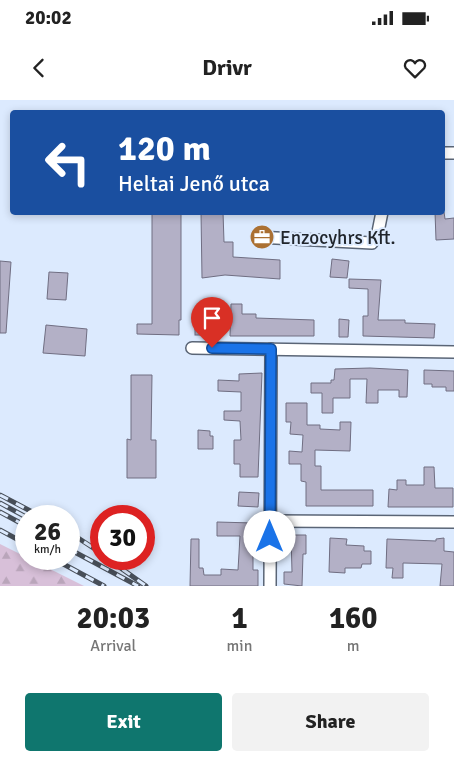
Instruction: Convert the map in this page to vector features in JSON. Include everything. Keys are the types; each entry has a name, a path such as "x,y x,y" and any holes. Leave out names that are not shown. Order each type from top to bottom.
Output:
{"street":[{"path":"257,237 372,243 378,232 381,215"},
{"path":"192,348 454,352"},
{"path":"270,586 271,349"},
{"path":"270,521 454,522"}],"green space":[{"path":"0,544 15,552 15,570 52,570 84,586 0,586"}],"building":[{"path":"152,215 181,215 181,320 179,320 179,335 137,334 137,324 152,324"},
{"path":"201,215 223,215 224,242 233,242 233,257 280,260 280,279 225,275 202,278"},
{"path":"435,215 444,215 445,219 454,218 454,239 436,240"},
{"path":"332,259 349,261 347,278 330,277"},
{"path":"0,261 11,262 6,333 0,333"},
{"path":"49,272 68,273 66,300 47,299"},
{"path":"349,279 381,280 378,320 405,320 405,323 435,324 434,338 363,336 363,316 368,316 368,289 349,288"},
{"path":"231,304 242,304 242,314 256,314 256,318 314,320 314,336 230,336"},
{"path":"195,319 212,319 212,335 195,335"},
{"path":"339,319 349,320 348,337 339,337"},
{"path":"46,325 87,329 85,356 43,353"},
{"path":"335,369 408,370 407,397 399,397 399,390 378,390 378,403 366,403 367,379 350,379 350,398 333,398 333,413 322,413 322,393 311,393 311,383 331,383 331,380 334,380"},
{"path":"424,370 454,371 454,391 446,391 446,387 432,387 432,384 424,384"},
{"path":"262,373 258,477 240,477 240,464 234,464 234,440 241,440 240,421 224,420 224,411 241,411 241,392 218,391 218,380 239,381 239,374"},
{"path":"131,375 152,375 151,440 156,440 156,478 127,478 127,439 131,440"},
{"path":"286,403 307,403 307,425 320,425 320,429 340,430 340,422 351,422 350,451 315,450 315,466 321,466 321,490 373,490 373,506 306,506 306,482 301,481 301,464 289,464 289,451 302,452 303,435 290,434 291,422 286,422"},
{"path":"198,430 210,431 210,436 213,436 213,449 198,449"},
{"path":"424,467 434,467 435,488 453,488 453,507 388,507 389,489 397,490 397,480 406,480 406,485 424,485"},
{"path":"239,492 259,493 258,507 238,506"},
{"path":"217,522 253,523 253,570 258,570 258,586 190,586 191,539 199,539 199,568 203,568 204,575 221,575 221,569 238,570 240,536 217,536"},
{"path":"291,535 306,535 306,554 303,554 302,586 284,584 284,572 292,572"},
{"path":"330,538 347,539 346,545 364,546 364,551 371,551 371,564 362,564 361,568 345,568 345,573 329,572"},
{"path":"444,538 444,551 454,552 454,586 440,586 442,564 403,563 403,578 392,578 393,568 386,568 387,539 436,541 436,539"}],"railway":[{"path":"0,495 19,505"},
{"path":"0,503 15,511"},
{"path":"0,512 15,520"},
{"path":"0,530 15,538"},
{"path":"80,539 90,546"},
{"path":"80,555 138,586"},
{"path":"74,570 104,586"},
{"path":"123,570 146,586"}],"place":[{"name":"Enzocyhrs Kft.","path":"262,237"}],"route":[{"path":"212,348 271,349 270,537"}]}
